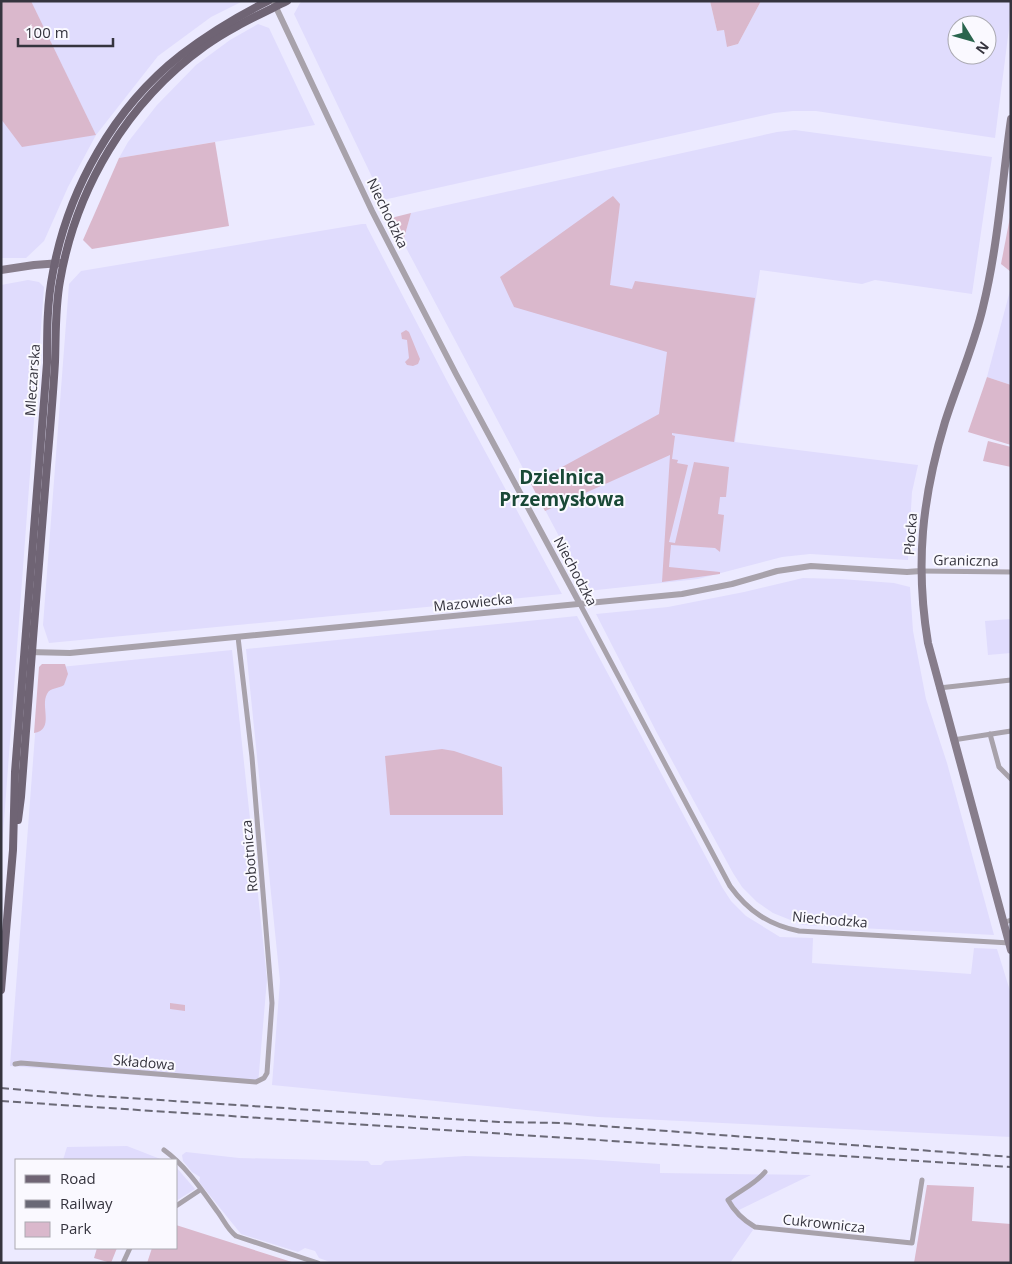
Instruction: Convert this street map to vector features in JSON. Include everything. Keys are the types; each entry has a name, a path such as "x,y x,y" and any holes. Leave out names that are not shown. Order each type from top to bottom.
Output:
{"main road":[{"name":"Mleczarska","path":"28,652 47,363 48,312 55,262 69,212 110,132 141,93 180,55 226,24 268,1"},
{"name":"Mleczarska","path":"1,989 13,850 15,772 52,409 56,312 64,263 77,214 88,187 102,161 130,119 149,96 192,56 230,30 274,4 287,1"},
{"name":"Płocka","path":"1010,946 1007,922 938,688 924,619 921,571 928,484 946,420 978,326 989,283 1011,119"},
{"path":"1,270 55,262 64,263"}],"street":[{"name":"Niechodzka","path":"274,4 372,211 456,374 730,886 740,900 755,914 777,926 800,931 1010,946"},
{"name":"Mazowiecka","path":"28,652 70,653 682,594 732,584 777,571 811,566 904,572 921,571"},
{"name":"Graniczna","path":"921,571 1011,572"},
{"name":"Robotnicza","path":"238,637 252,758 272,1003 267,1073"},
{"path":"938,688 1011,680"},
{"path":"953,740 1011,731"},
{"path":"990,734 999,767 1011,779"},
{"name":"Składowa","path":"15,1064 256,1082 264,1078 267,1073"},
{"path":"164,1150 176,1159"},
{"path":"178,1162 219,1214 229,1231 236,1236 318,1263"},
{"name":"Cukrownicza","path":"765,1172 757,1182 728,1200 733,1208 755,1227 912,1243 922,1180"},
{"path":"178,1205 200,1190"},
{"path":"123,1263 130,1249"}],"shaded area":[{"path":"1,1 243,1 211,17 158,56 96,135 68,187 44,241 26,258 1,258"},
{"path":"303,1 710,1 717,31 724,30 728,47 738,44 761,1 1011,1 995,138 816,111 793,111 774,113 383,200 294,14"},
{"path":"258,24 269,28 315,125 119,158 128,142 157,105 196,65 230,40"},
{"path":"795,130 992,157 972,294 875,280 862,284 760,270 735,442 918,465 912,492 908,560 810,554 782,557 698,579 588,591 403,242 411,213 777,132"},
{"path":"366,224 446,379 562,594 49,643 43,625 69,284 81,271"},
{"path":"28,280 39,282 44,287 1,861 1,285"},
{"path":"1011,287 1011,385 987,377"},
{"path":"803,578 894,583 910,587 913,631 926,699 947,763 994,935 803,925 773,913 757,902 742,887 733,873 657,733 596,614 668,607"},
{"path":"577,616 722,887 731,901 746,916 780,937 813,938 812,963 971,974 974,948 997,949 1011,994 1011,1137 598,1117 272,1085 280,981 246,649"},
{"path":"1011,619 1011,653 988,655 985,621"},
{"path":"232,650 267,979 258,1084 10,1066 40,669"},
{"path":"127,1146 160,1159 63,1159 67,1147"},
{"path":"186,1152 239,1158 368,1161 371,1165 381,1165 385,1161 465,1156 581,1159 660,1164 660,1173 811,1175 739,1210 753,1230 730,1263 333,1263 319,1258 315,1251 305,1248 298,1252 241,1234 199,1182 200,1177 192,1172 183,1161 182,1155"},
{"path":"178,1169 195,1189 178,1200"}],"green space":[{"path":"1,1 31,1 96,135 22,147 1,119"},
{"path":"710,1 761,1 738,44 727,47 724,30 717,31"},
{"path":"215,142 229,226 92,249 83,240 119,158"},
{"path":"613,196 620,204 610,285 632,289 635,281 755,298 734,442 672,433 675,436 672,459 678,460 677,463 688,465 669,542 675,543 694,462 729,467 726,497 720,497 718,514 724,515 720,552 715,548 671,545 669,567 720,572 720,574 662,582 670,455 545,511 531,484 659,414 667,352 514,307 500,277"},
{"path":"1011,212 1011,272 1001,264"},
{"path":"411,213 403,242 391,220 395,217"},
{"path":"406,330 409,332 420,359 418,364 413,366 407,365 405,362 409,358 407,340 402,339 401,333"},
{"path":"987,377 1011,385 1011,445 968,432"},
{"path":"988,441 1011,447 1011,467 983,461"},
{"path":"42,664 65,664 68,674 64,685 48,692 45,699 44,727 34,733 39,667"},
{"path":"442,749 454,751 502,767 503,815 390,815 385,756"},
{"path":"170,1003 185,1005 185,1011 170,1009"},
{"path":"927,1185 974,1187 972,1221 1011,1224 1011,1263 914,1263"},
{"path":"178,1226 295,1263 147,1263 152,1249 178,1249"},
{"path":"97,1249 117,1249 111,1263 94,1258"}],"railway":[{"path":"1,1088 499,1122 562,1123 1011,1157"},
{"path":"1,1101 1011,1167"}],"district":[{"name":"Dzielnica Przemysłowa","path":"562,488"}]}
